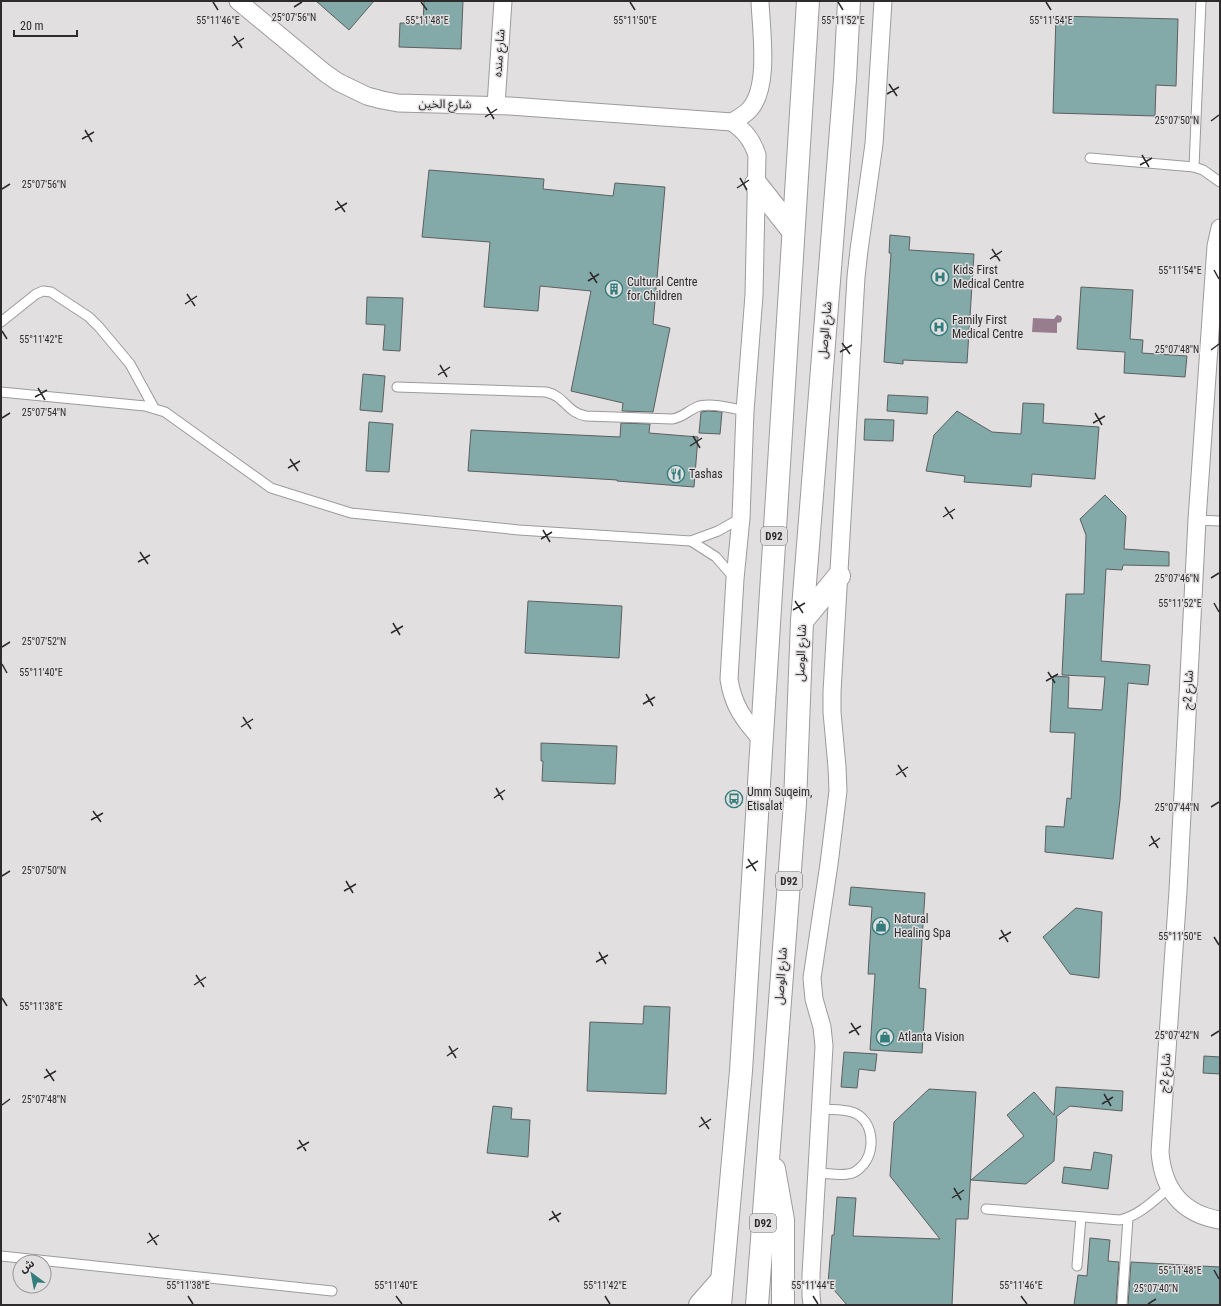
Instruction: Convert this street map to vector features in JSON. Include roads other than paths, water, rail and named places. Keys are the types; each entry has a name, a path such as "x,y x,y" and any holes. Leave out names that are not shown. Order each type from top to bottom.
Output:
{"main road":[{"name":"D92","path":"720,1305 740,1071 808,1"},
{"name":"شارع الوصل","path":"757,1305 795,803 802,621 849,1"},
{"path":"756,184 793,230"},
{"path":"802,621 840,576"},
{"path":"769,1140 783,1220 783,1305"},
{"path":"700,1305 722,1280"}],"street":[{"name":"شارع الخين","path":"238,1 325,73 352,90 382,100 398,103 496,105 732,122"},
{"name":"شارع منده","path":"496,105 503,1"},
{"path":"760,1 763,69 760,90 750,109 742,117 732,122 741,128 754,145 757,155 754,294 745,411 741,518 735,579 729,680 731,694 736,707 747,724 761,739"},
{"path":"812,1305 811,1275 824,1046 822,1027 814,999 812,978 838,791 832,702 856,277 874,144 883,1"},
{"name":"شارع 2ج","path":"1220,228 1216,246 1197,520 1178,875 1160,1152 1162,1170 1169,1188 1176,1198 1195,1213 1207,1218 1220,1220"}],"lane":[{"path":"1194,167 1201,1"},
{"path":"1090,158 1194,167 1203,170 1220,182"},
{"path":"1,322 36,294 43,291 51,292 89,317 99,327 130,364 154,408"},
{"path":"397,387 546,392 557,396 574,413 586,416 672,419 682,417 697,407 707,405 745,411"},
{"path":"1,392 154,408 165,412 271,488 351,513 519,530 691,541 718,531 741,518"},
{"path":"1197,520 1220,521"},
{"path":"691,541 716,557 735,579"},
{"path":"817,1173 849,1174 864,1164 871,1148 870,1131 866,1123 860,1117 852,1112 821,1109"},
{"path":"986,1209 1120,1220 1128,1218 1141,1211 1169,1188"},
{"path":"1077,1266 1081,1217"},
{"path":"1122,1305 1128,1218"},
{"path":"1,1256 332,1291"}],"place":[{"name":"Kids First Medical Centre","path":"940,277"},
{"name":"Cultural Centre for Children","path":"614,289"},
{"name":"Family First Medical Centre","path":"939,327"},
{"name":"Tashas","path":"676,474"},
{"name":"Umm Suqeim, Etisalat","path":"734,799"},
{"name":"Natural Healing Spa","path":"881,926"},
{"name":"Atlanta Vision","path":"885,1037"}]}
